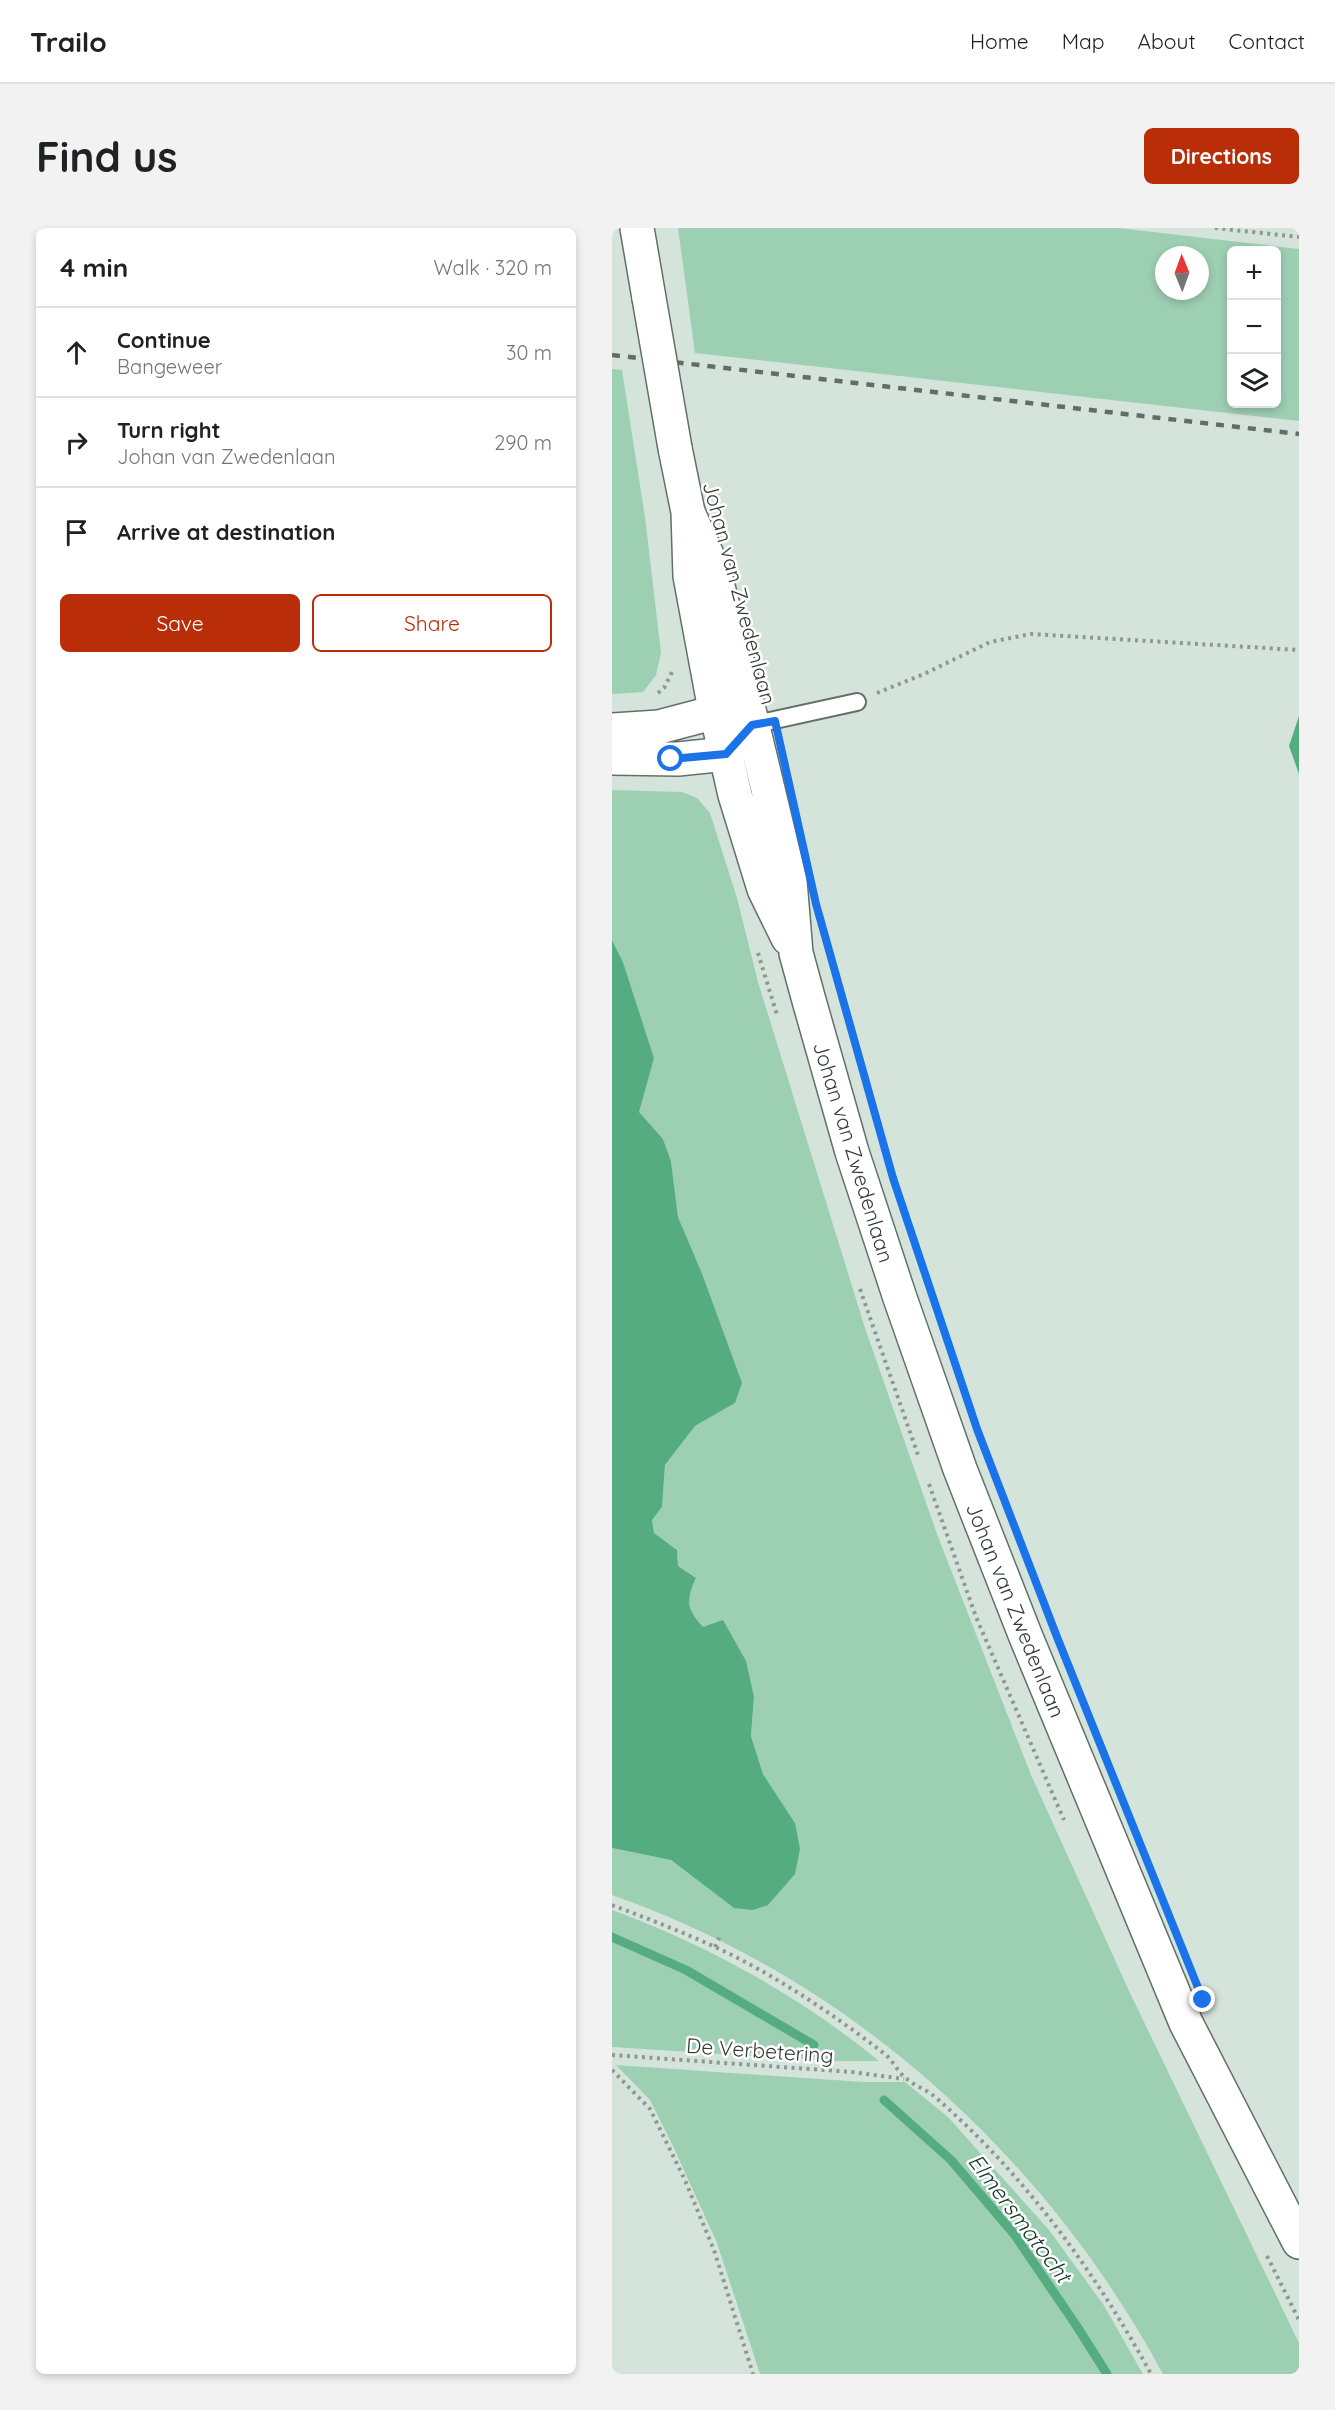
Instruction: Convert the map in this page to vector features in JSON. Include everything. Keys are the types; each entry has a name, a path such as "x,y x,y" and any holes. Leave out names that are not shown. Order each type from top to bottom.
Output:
{"main road":[{"name":"Johan van Zwedenlaan","path":"637,228 688,512 690,576 716,712 739,811 764,889 796,952 860,1174 900,1298 972,1500 1030,1648 1186,2023 1299,2242"},
{"name":"Johan van Zwedenlaan","path":"688,512 714,571 752,725 790,881 796,952"},
{"path":"612,730 658,727 716,712 752,725 726,754 678,759 612,758"}],"lane":[{"path":"752,725 857,702"}],"path":[{"path":"1215,228 1299,237"},
{"path":"857,702 924,674 990,642 1031,634 1299,650"},
{"path":"612,1905 715,1947 764,1973 823,2010 888,2057 906,2079 932,2094 1014,2177 1077,2254 1127,2330 1151,2374"},
{"path":"715,1947 721,1934"},
{"name":"De Verbetering","path":"612,2055 852,2072 906,2079"},
{"path":"612,2070 650,2109 684,2178 714,2250 753,2374"}],"shaded area":[{"path":"678,228 1118,228 1273,246 1227,246 1227,408 1281,408 1281,247 1299,249 1299,421 695,353"},
{"path":"612,369 622,370 645,517 661,653 656,675 643,692 612,694"},
{"path":"1299,716 1299,774 1289,746"},
{"path":"612,790 682,792 697,798 710,813 737,898 758,982 865,1328 937,1534 1031,1775 1130,1993 1299,2343 1299,2374 1163,2374 1115,2294 1060,2218 999,2148 932,2083 859,2025 781,1974 699,1930 612,1895 612,1848 671,1860 734,1908 795,1823 763,1774 751,1736 754,1697 692,1616 688,1596 696,1578 678,1566 677,1550 654,1533 652,1520 662,1507 665,1465 695,1426 735,1403 701,1271 678,1217 671,1161 663,1139 638,1112 654,1058 623,962 612,940"},
{"path":"612,940 623,962 654,1058 639,1112 663,1139 671,1161 678,1217 701,1271 742,1383 735,1403 695,1426 665,1465 662,1507 652,1520 654,1533 677,1550 678,1566 696,1578 689,1598 693,1615 703,1627 723,1620 746,1661 754,1697 751,1736 763,1774 795,1823 800,1849 795,1874 768,1905 753,1910 734,1908 671,1860 612,1848"},
{"path":"612,1910 683,1939 786,1994 879,2061 829,2061 612,2047"},
{"path":"616,2065 863,2082 905,2082 948,2117 1049,2230 1103,2304 1143,2374 760,2374 717,2243 673,2146 650,2100"}],"waterway":[{"name":"Elmersmatocht","path":"612,1937 686,1970 814,2045"},
{"name":"Elmersmatocht","path":"884,2100 951,2160 1014,2234 1107,2374"}],"railway":[{"path":"612,355 1299,434"}],"route":[{"path":"671,759 726,754 752,725 775,721 816,904 893,1178 977,1429 1057,1637 1203,2000"}]}
